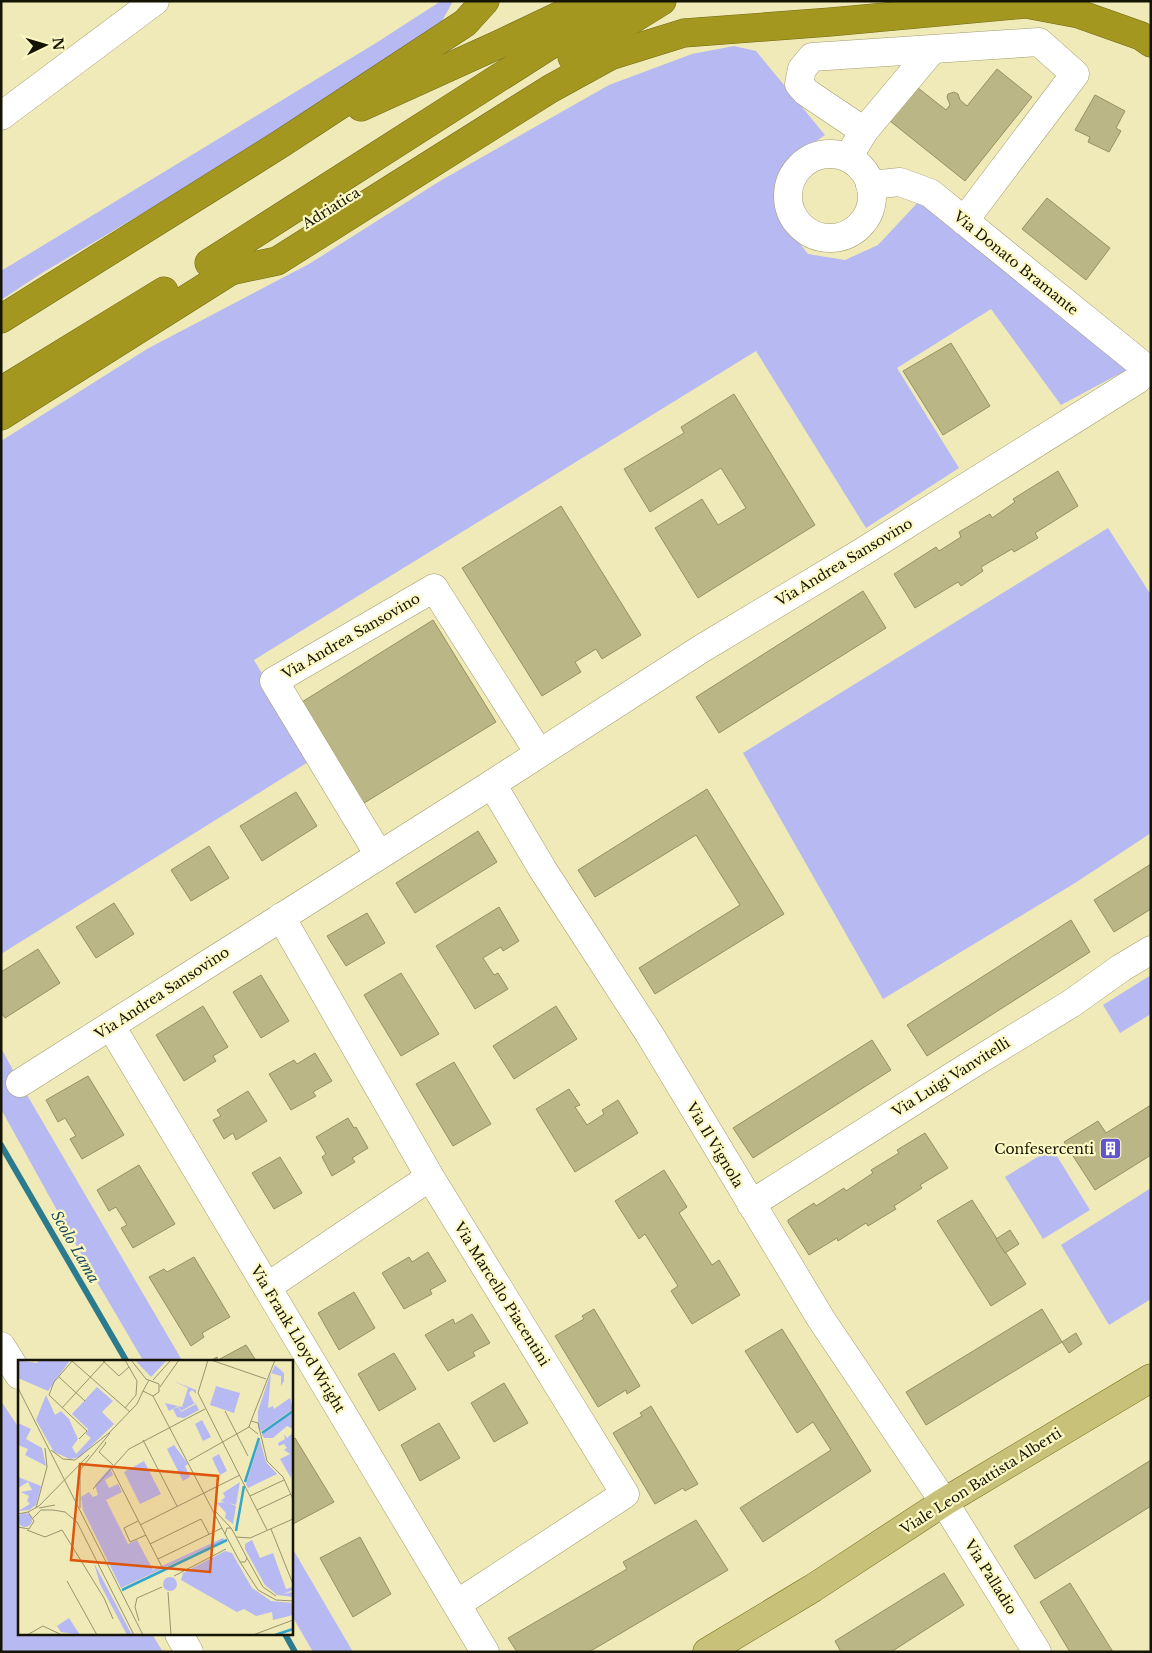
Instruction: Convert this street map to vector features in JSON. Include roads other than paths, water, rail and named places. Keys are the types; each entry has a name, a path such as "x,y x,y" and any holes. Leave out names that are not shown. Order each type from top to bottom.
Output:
{"highway":[{"path":"1,319 282,143 465,23 485,1"},
{"path":"282,143 502,44 590,1"},
{"name":"Adriatica","path":"1,391 179,282 619,1"},
{"name":"Adriatica","path":"1,416 662,1"},
{"path":"230,271 277,261 550,89 610,56 684,32 1026,4 1067,9 1141,36 1151,43"}],"main road":[{"name":"Viale Leon Battista Alberti","path":"707,1652 813,1588 944,1502 1151,1378"},
{"name":"Viale Leon Battista Alberti","path":"742,1652 813,1588"}],"street":[{"path":"1,116 156,1"},
{"path":"864,131 806,92 799,84 802,69 812,57 1039,42 1067,9"},
{"path":"964,221 1075,74 1039,42"},
{"path":"847,158 864,131 932,50"},
{"path":"829,155 847,158 865,174 870,185 872,198 869,212 862,223 851,232 839,237 826,238 812,235 801,227 793,216 789,204 788,190 792,177 801,166 812,159 829,155"},
{"name":"Via Donato Bramante","path":"870,185 900,182 930,193 1149,370"},
{"name":"Via Andrea Sansovino","path":"20,1082 492,784 701,649 864,551 1137,380 1149,370"},
{"name":"Via Andrea Sansovino","path":"379,855 274,681 434,588 539,753"},
{"name":"Via Il Vignola","path":"492,784 543,870 650,1035 821,1319 944,1502"},
{"name":"Via Marcello Piacentini","path":"281,917 430,1177 626,1494 457,1604"},
{"name":"Via Luigi Vanvitelli","path":"751,1204 968,1066 1072,1003 1121,968 1151,950"},
{"name":"Via Frank Lloyd Wright","path":"111,1026 485,1652"},
{"path":"267,1287 430,1177"},
{"path":"1,1346 18,1372"},
{"name":"Via Palladio","path":"944,1502 1038,1652"},
{"path":"180,1636 189,1652"}],"waterway":[{"name":"Scolo Lama","path":"1,1145 126,1360"},
{"name":"Scolo Lama","path":"286,1636 295,1652"}],"place":[{"name":"Confesercenti","path":"1110,1149"}]}
